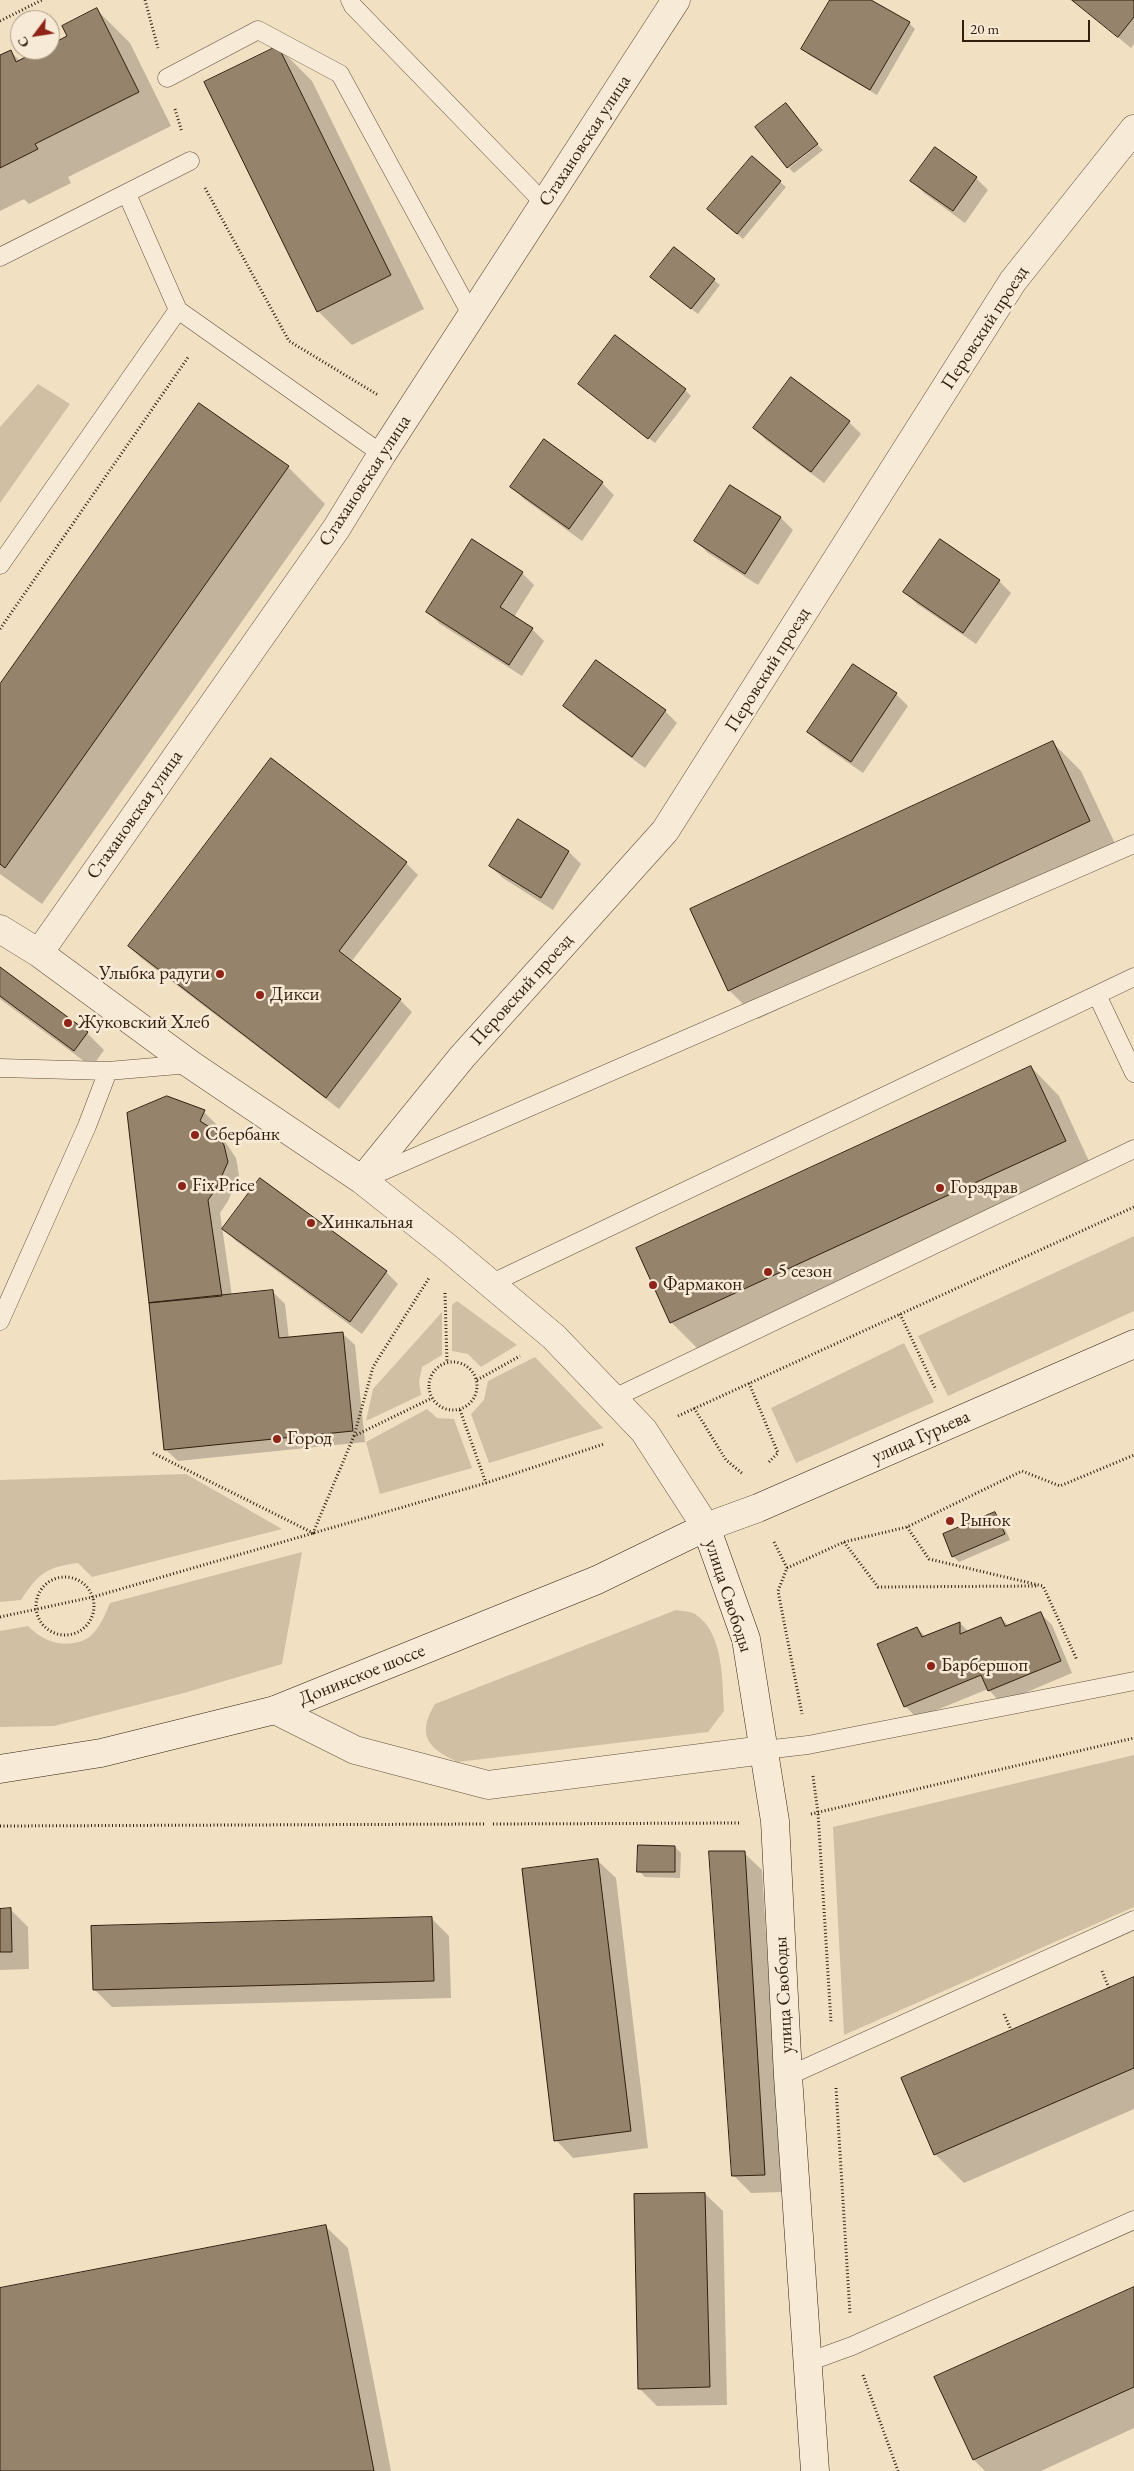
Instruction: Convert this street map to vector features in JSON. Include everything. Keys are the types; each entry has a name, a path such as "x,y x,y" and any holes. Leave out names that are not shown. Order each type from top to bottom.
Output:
{"street":[{"name":"Стахановская улица","path":"39,953 336,529 382,454 676,0"},
{"name":"Перовский проезд","path":"362,1180 462,1057 665,831 1013,280 1134,129"},
{"name":"улица Свободы","path":"0,929 39,953 190,1064 362,1180 448,1248 554,1337 644,1431 706,1527 746,1640 775,1821 788,2076 815,2471"},
{"name":"улица Гурьева","path":"706,1527 758,1508 1134,1344"},
{"name":"Донинское шоссе","path":"0,1769 101,1753 275,1710 597,1580 706,1527"},
{"path":"275,1710 354,1750 488,1785 764,1750"}],"lane":[{"path":"350,0 353,6 545,204"},
{"path":"166,78 258,30 340,74 472,316"},
{"path":"0,257 190,161"},
{"path":"127,194 178,310 382,454"},
{"path":"0,565 178,310"},
{"path":"362,1180 1134,844"},
{"path":"490,1284 1134,977"},
{"path":"1096,995 1134,1073"},
{"path":"0,1068 108,1071 190,1064"},
{"path":"0,1321 87,1126 108,1071"},
{"path":"614,1398 1134,1150"},
{"path":"764,1750 808,1745 1134,1681"},
{"path":"788,2076 1134,1920"},
{"path":"808,2362 852,2346 1134,2220"}],"path":[{"path":"0,21 42,0"},
{"path":"190,161 288,341 408,414"},
{"path":"0,629 207,330"},
{"path":"0,1617 93,1597 486,1483 644,1431 1134,1207"},
{"path":"447,1362 444,1297 448,1248"},
{"path":"313,1533 354,1436 372,1367 448,1248"},
{"path":"900,1314 952,1423"},
{"path":"477,1380 554,1337"},
{"path":"447,1362 462,1363 469,1367 477,1380 476,1394 472,1401 460,1410 444,1409 432,1398 429,1391 430,1376 447,1362"},
{"path":"354,1436 432,1398"},
{"path":"694,1408 726,1460 749,1480"},
{"path":"460,1410 486,1483"},
{"path":"153,1453 313,1533"},
{"path":"787,1568 844,1542 907,1527 1022,1471 1060,1486 1134,1455"},
{"path":"907,1527 928,1559 1043,1586"},
{"path":"844,1542 878,1587 1043,1586"},
{"path":"60,1577 72,1577 86,1585 93,1597 95,1607 90,1622 78,1632 60,1635 45,1628 36,1610 36,1600 40,1590 46,1583 60,1577"},
{"path":"1043,1586 1090,1690"},
{"path":"818,1813 1134,1738"},
{"path":"0,1826 746,1822"},
{"path":"1102,1971 1109,1988"},
{"path":"1004,2014 1011,2030"}],"shaded area":[{"path":"38,384 70,404 0,503 0,427"},
{"path":"1134,1236 1134,1311 948,1396 918,1336"},
{"path":"457,1301 517,1345 481,1367 468,1354 452,1351 452,1305"},
{"path":"442,1312 442,1355 422,1367 419,1382 421,1395 366,1421 373,1389"},
{"path":"904,1343 934,1402 796,1463 771,1408"},
{"path":"535,1357 603,1428 489,1463 471,1414 484,1400 488,1381"},
{"path":"427,1409 437,1418 454,1419 472,1468 380,1494 366,1442"},
{"path":"186,1474 282,1529 92,1577 78,1563 58,1567 38,1578 21,1600 0,1602 0,1480"},
{"path":"302,1552 282,1664 184,1693 54,1726 0,1727 0,1631 28,1626 40,1636 54,1642 76,1643 93,1634 110,1603"},
{"path":"676,1610 695,1614 704,1622 711,1633 720,1658 724,1711 708,1732 458,1762 439,1752 428,1740 426,1724 435,1704"},
{"path":"1134,1755 1134,1907 844,2035 833,1827"}],"building":[{"path":"830,0 871,0 910,22 870,90 801,49"},
{"path":"1072,0 1134,0 1134,17 1118,37"},
{"path":"97,8 139,92 35,144 38,149 0,168 0,55 10,50 10,60 15,60 16,62 20,60 60,60 60,40 67,36 62,26"},
{"path":"278,46 391,275 317,312 204,82"},
{"path":"786,103 818,144 787,168 755,127"},
{"path":"935,147 977,177 953,211 910,181"},
{"path":"752,156 781,181 737,234 707,209"},
{"path":"674,247 715,279 691,309 650,277"},
{"path":"615,335 686,389 648,439 578,384"},
{"path":"791,377 850,421 811,472 753,428"},
{"path":"199,403 289,466 5,868 0,864 0,684"},
{"path":"544,439 603,482 569,529 510,487"},
{"path":"730,485 781,517 745,574 694,541"},
{"path":"472,539 523,572 500,607 533,628 509,665 426,612"},
{"path":"940,539 1000,580 963,633 903,592"},
{"path":"596,660 666,710 632,757 563,706"},
{"path":"853,664 897,693 851,762 807,732"},
{"path":"1053,741 1090,821 728,991 690,909"},
{"path":"271,758 407,862 339,951 401,999 326,1098 128,946"},
{"path":"518,819 569,851 541,898 489,866"},
{"path":"0,967 88,1032 74,1051 0,996"},
{"path":"1031,1066 1066,1141 670,1323 636,1248"},
{"path":"167,1096 205,1110 200,1121 214,1130 224,1145 228,1162 216,1189 208,1200 222,1296 149,1303 127,1113"},
{"path":"260,1178 387,1271 350,1322 222,1229"},
{"path":"273,1290 279,1338 343,1332 353,1431 164,1450 149,1303"},
{"path":"995,1512 1005,1534 952,1557 943,1534"},
{"path":"1041,1612 1061,1661 988,1691 981,1675 904,1707 877,1644 917,1627 922,1637 960,1622 960,1634 1001,1617 1005,1626"},
{"path":"638,1845 675,1846 675,1872 637,1872"},
{"path":"709,1851 745,1851 765,2175 732,2176"},
{"path":"598,1859 631,2131 554,2141 522,1869"},
{"path":"11,1908 12,1952 0,1952 0,1909"},
{"path":"432,1917 434,1981 93,1990 91,1926"},
{"path":"1134,1977 1134,2068 934,2155 901,2078"},
{"path":"705,2193 710,2387 638,2389 634,2194"},
{"path":"326,2225 374,2471 0,2471 0,2288"},
{"path":"1134,2287 1134,2387 973,2460 934,2377"}],"place":[{"name":"Улыбка радуги","path":"220,974"},
{"name":"Дикси","path":"260,995"},
{"name":"Жуковский Хлеб","path":"68,1023"},
{"name":"Сбербанк","path":"195,1135"},
{"name":"Fix Price","path":"182,1186"},
{"name":"Горздрав","path":"940,1188"},
{"name":"Хинкальная","path":"311,1223"},
{"name":"5 сезон","path":"768,1272"},
{"name":"Фармакон","path":"653,1285"},
{"name":"Город","path":"277,1439"},
{"name":"Рынок","path":"950,1521"},
{"name":"Барбершоп","path":"931,1666"}]}
